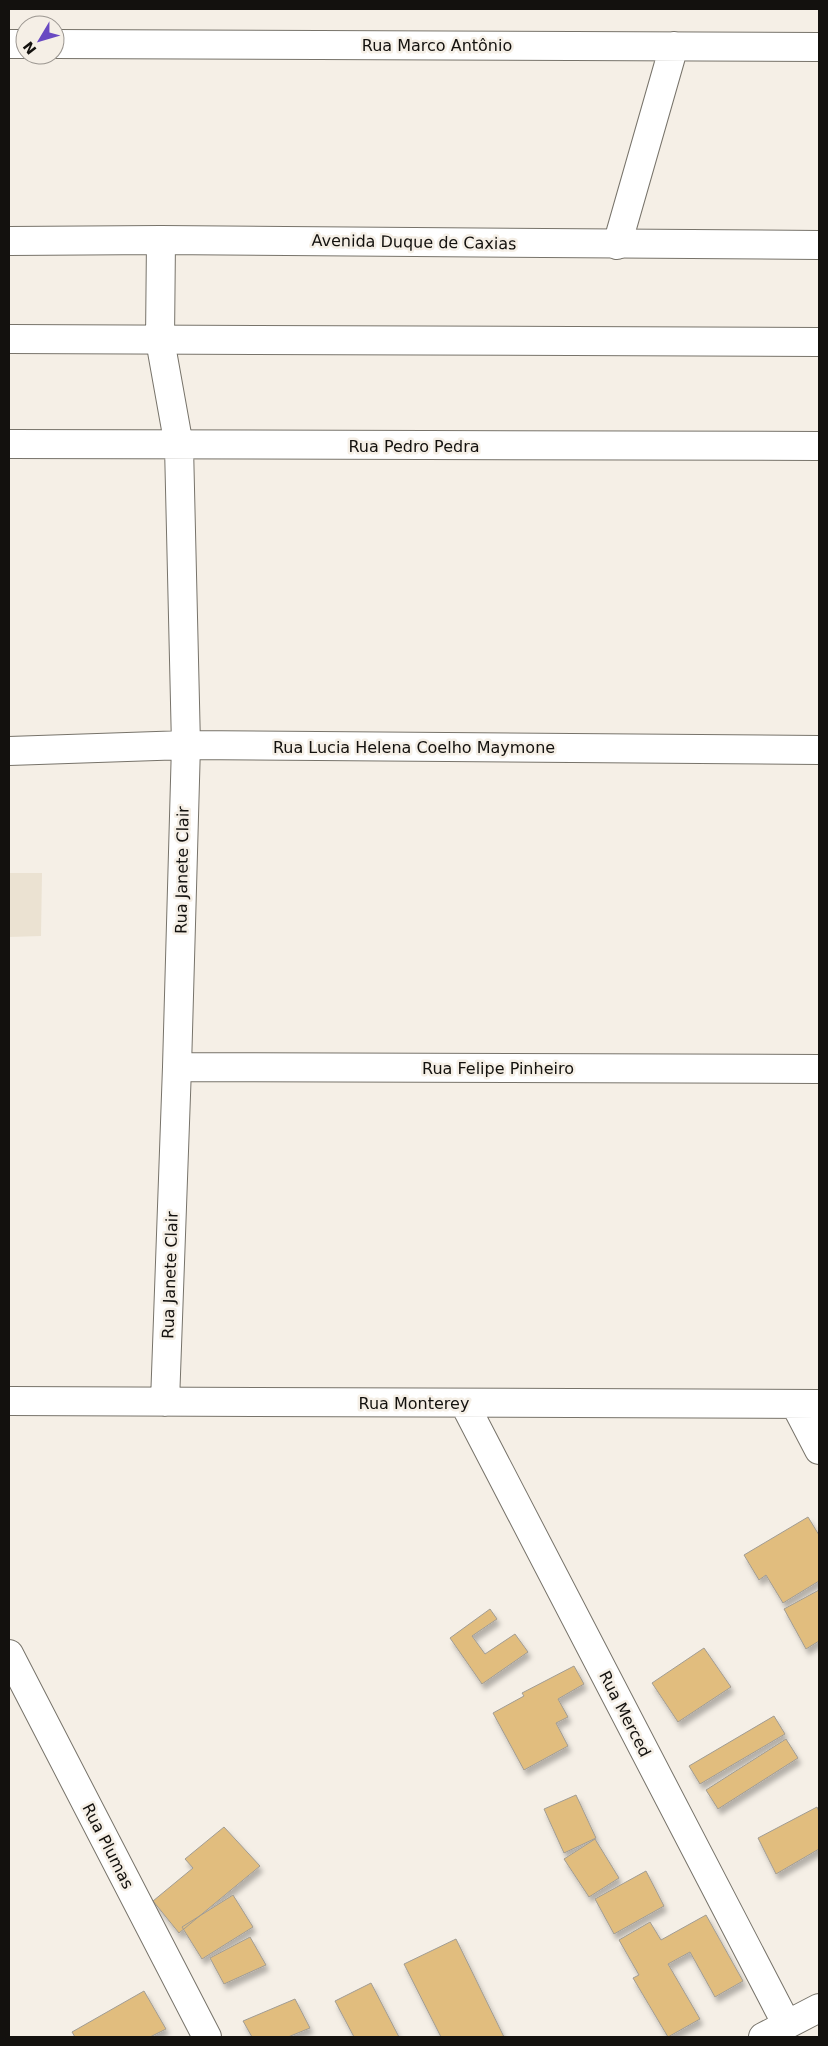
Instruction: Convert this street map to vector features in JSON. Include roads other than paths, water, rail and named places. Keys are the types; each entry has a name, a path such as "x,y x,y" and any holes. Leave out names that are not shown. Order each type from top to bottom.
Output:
{"street":[{"name":"Rua Marco Antônio","path":"65,44 819,46"},
{"path":"617,244 674,46"},
{"name":"Avenida Duque de Caxias","path":"9,241 161,240 819,245"},
{"name":"Rua Janete Clair","path":"161,240 160,340 179,446 186,745 165,1402"},
{"path":"9,339 819,342"},
{"name":"Rua Pedro Pedra","path":"9,444 179,446 819,446"},
{"name":"Rua Lucia Helena Coelho Maymone","path":"9,751 186,745 819,750"},
{"name":"Rua Felipe Pinheiro","path":"177,1067 819,1069"},
{"name":"Rua Monterey","path":"9,1402 807,1404"},
{"name":"Rua Merced","path":"464,1403 786,2025"},
{"path":"807,1404 819,1450"},
{"name":"Rua Plumas","path":"9,1654 208,2037"},
{"path":"763,2037 819,2008"}]}
